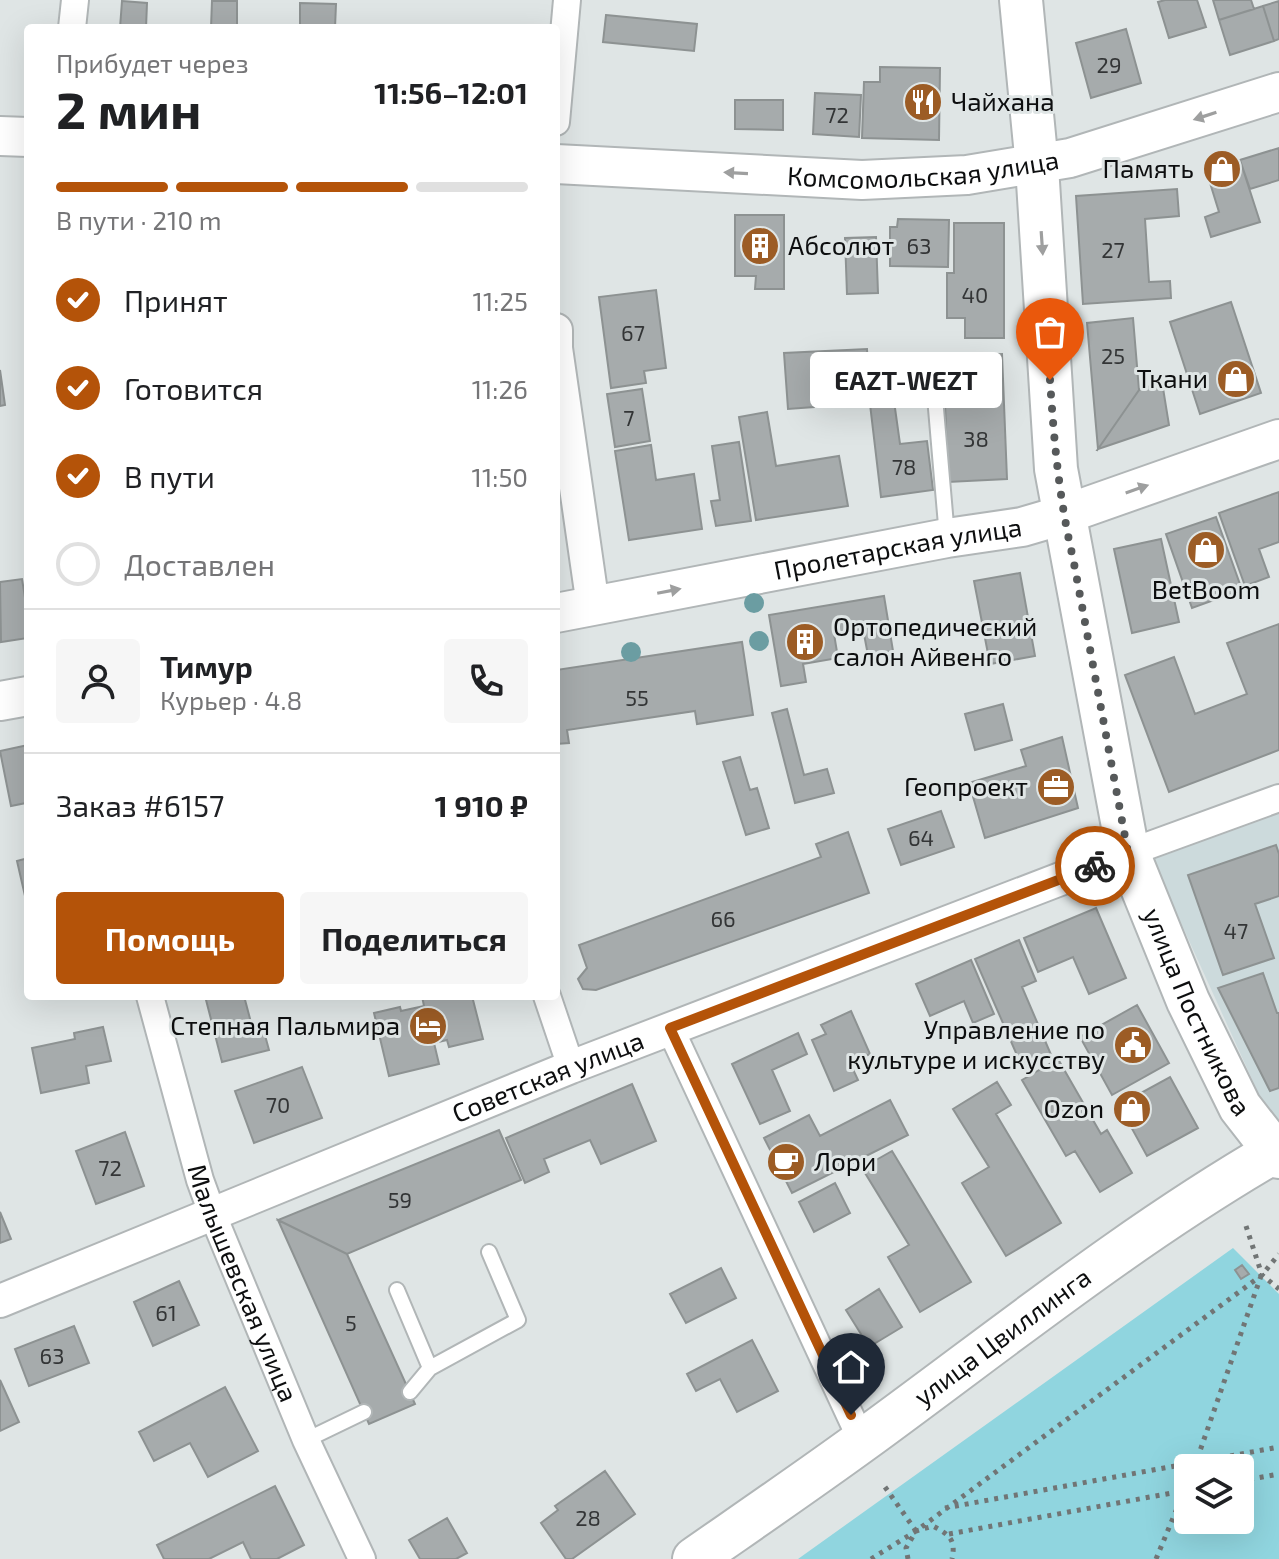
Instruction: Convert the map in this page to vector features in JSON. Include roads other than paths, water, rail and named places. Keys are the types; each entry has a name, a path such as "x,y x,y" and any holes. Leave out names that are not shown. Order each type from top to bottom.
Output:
{"main road":[{"name":"улица Постникова","path":"1021,0 1037,166 1056,469 1128,853 1194,1014 1240,1107 1277,1153"},
{"name":"Комсомольская улица","path":"560,164 862,180 967,175 1037,166 1070,158 1279,92"},
{"path":"0,136 24,137"},
{"name":"Пролетарская улица","path":"560,612 947,538 1022,527 1279,439"},
{"path":"0,701 24,697"},
{"name":"улица Цвиллинга","path":"694,1559 1145,1235 1220,1183 1277,1153"}],"street":[{"path":"72,24 75,0"},
{"path":"560,78 567,0"},
{"path":"560,376 593,606"},
{"name":"Советская улица","path":"0,1301 670,1028 1279,798"},
{"name":"Малышевская улица","path":"151,1000 200,1180 212,1213 306,1440 362,1559"},
{"path":"548,1000 571,1067"},
{"path":"670,1028 862,1441"}],"lane":[{"path":"935,397 947,538"},
{"path":"410,1392 430,1368 518,1320 489,1252"},
{"path":"397,1290 430,1368"},
{"path":"306,1440 364,1412"}],"place":[{"name":"Чайхана","path":"923,102"},
{"name":"Память","path":"1222,169"},
{"name":"Абсолют","path":"760,246"},
{"name":"Ткани","path":"1236,379"},
{"name":"EAZT-WEZT","path":"1050,380"},
{"name":"BetBoom","path":"1206,550"},
{"name":"Ортопедический салон Айвенго","path":"805,642"},
{"name":"Геопроект","path":"1056,787"},
{"name":"Степная Пальмира","path":"428,1026"},
{"name":"Управление по культуре и искусству","path":"1133,1045"},
{"name":"Ozon","path":"1132,1109"},
{"name":"Лори","path":"786,1162"}]}
